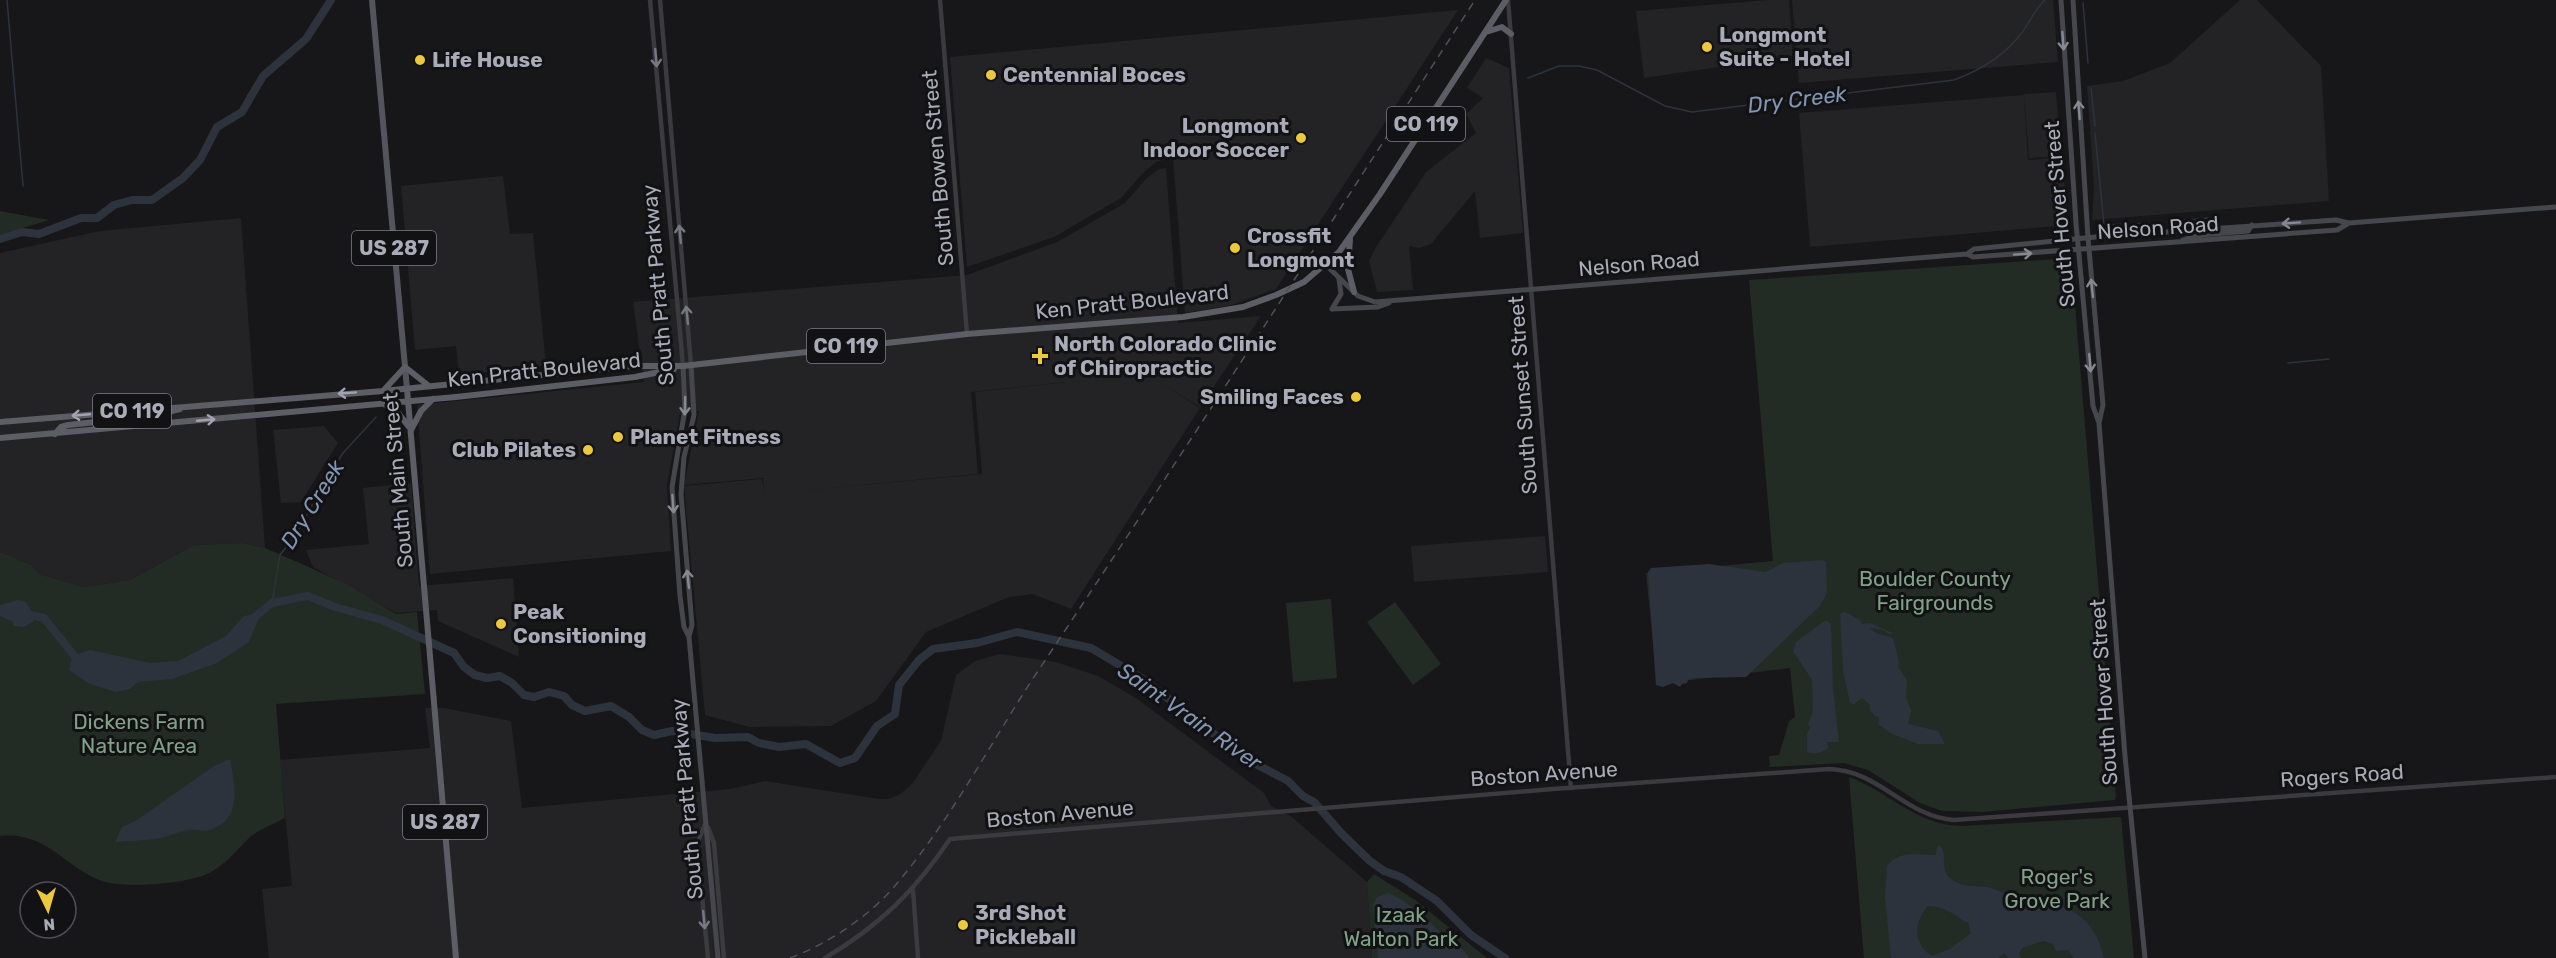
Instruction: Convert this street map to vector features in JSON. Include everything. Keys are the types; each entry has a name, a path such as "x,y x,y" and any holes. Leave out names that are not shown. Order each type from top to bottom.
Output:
{"highway":[{"name":"Ken Pratt Boulevard","path":"406,389 632,366 683,366 967,334 1208,315 1243,307 1304,282 1326,265 1350,238 1507,0"},
{"path":"1483,34 1491,29 1502,27 1511,34"},
{"path":"1350,238 1348,268 1354,292"},
{"name":"Ken Pratt Boulevard","path":"408,401 644,376 683,366"},
{"path":"383,391 405,367 413,376 430,386"},
{"name":"CO 119","path":"0,422 406,389"},
{"name":"South Main Street","path":"406,389 456,958"},
{"path":"384,403 399,414 411,430 422,411 433,399"},
{"name":"CO 119","path":"0,438 408,401"},
{"path":"55,434 64,426 166,414 192,406"}],"main road":[{"name":"South Main Street","path":"372,0 406,389"},
{"name":"South Hover Street","path":"2061,0 2078,239 2093,406 2099,423 2130,808 2145,958"},
{"name":"South Hover Street","path":"2073,0 2088,238 2103,405 2099,423"},
{"name":"Nelson Road","path":"1967,255 1974,249 2088,238 2336,220 2349,223 2556,207"},
{"name":"Nelson Road","path":"1326,265 1354,292 1369,301 1396,300 1967,255 1973,257 2079,250 2337,230 2349,223"},
{"path":"2179,242 2200,235 2248,231 2252,225"},
{"path":"1338,277 1341,294 1332,309 1378,307 1396,300"},
{"name":"South Pratt Parkway","path":"691,365 694,415 684,457 681,495 692,625 689,637 718,958"},
{"name":"South Pratt Parkway","path":"683,366 686,409 672,487 680,596 684,627 689,637"},
{"path":"2091,385 2101,384"}],"street":[{"name":"South Pratt Parkway","path":"650,0 683,366"},
{"name":"South Pratt Parkway","path":"660,0 691,365"},
{"name":"South Bowen Street","path":"940,0 967,334"},
{"name":"South Sunset Street","path":"1507,0 1571,788"},
{"name":"Boston Avenue","path":"913,890 950,839 1571,788 1840,770 1864,776 1920,810 1945,819 2130,808"},
{"name":"Rogers Road","path":"2130,808 2556,777"},
{"path":"706,822 697,844 708,958"},
{"path":"706,822 714,843 724,958"},
{"path":"825,958 871,928 913,890"},
{"path":"913,890 918,958"}],"shaded area":[{"path":"1789,0 1793,56 1644,78 1636,11"},
{"path":"1792,0 2053,0 2058,62 1799,83"},
{"path":"2240,0 2257,0 2321,66 2329,201 2092,220 2094,188 2087,86 2123,81 2170,63"},
{"path":"1458,10 1276,289 1232,305 1185,313 1173,157 1156,162 1121,198 1054,237 967,267 950,57"},
{"path":"1486,58 1509,68 1523,233 1480,238 1475,191 1431,244 1419,248 1409,246 1413,290 1377,292 1369,261 1376,247 1426,172 1476,133 1466,114 1483,98 1467,88"},
{"path":"2056,92 2061,156 2029,158 2024,94"},
{"path":"2024,95 2028,160 2062,157 2068,225 1810,247 1799,113"},
{"path":"1166,168 1178,323 1261,316 1200,407 1156,380 1200,408 1071,609 1033,594 1009,597 926,632 876,701 831,726 749,727 705,715 684,486 762,479 764,492 763,478 684,485 699,411 680,413 667,485 671,551 430,574 417,405 644,382 633,302 967,275 1057,242 1125,203 1146,179 1159,169","holes":["1096,379 975,392 982,474 763,494 978,474 971,392"]},
{"path":"503,176 510,234 533,233 546,366 459,375 456,346 415,350 401,186"},
{"path":"241,218 265,548 242,543 194,545 130,580 84,587 39,574 32,565 0,552 0,253 100,231"},
{"path":"324,426 338,443 301,502 281,503 273,430"},
{"path":"411,483 419,586 513,578 519,657 438,621 437,610 396,613 313,567 306,550 369,544 363,488"},
{"path":"1545,536 1548,572 1414,582 1411,546"},
{"path":"1823,560 1826,562 1827,593 1820,606 1746,677 1694,678 1680,687 1673,683 1663,687 1656,685 1648,572 1651,568 1709,564 1766,572 1783,563"},
{"path":"18,600 26,602 35,616 33,622 23,627 14,626 13,622 0,616 0,605"},
{"path":"1845,612 1860,620 1862,624 1870,623 1893,633 1869,628 1876,633 1893,638 1898,666 1907,681 1906,697 1911,711 1908,724 1938,731 1945,744 1918,744 1890,733 1878,724 1879,717 1875,716 1870,710 1870,705 1862,698 1853,705 1850,702 1843,671 1840,614"},
{"path":"261,613 249,642 217,663 172,679 138,682 130,689 116,692 90,684 69,670 72,656 90,650 150,663 178,661 226,636 244,616"},
{"path":"1826,620 1831,625 1833,688 1839,742 1827,742 1828,748 1813,753 1807,752 1807,734 1810,727 1808,724 1813,711 1812,680 1793,651 1796,642"},
{"path":"1000,654 1056,662 1098,676 1136,698 1264,793 1271,806 1292,817 1367,882 1372,958 269,958 262,889 292,886 280,760 430,748 425,708 444,708 511,721 522,808 730,789 765,781 889,799 899,795 912,784 941,741 956,675 975,661"},
{"path":"230,759 235,790 234,800 228,818 221,825 210,830 190,830 155,839 115,842 122,827 137,820 214,766"},
{"path":"1940,845 1942,849 1947,875 1955,882 2055,904 2080,917 2098,940 2104,958 2074,958 2068,950 2056,951 2053,944 2043,941 2022,948 2019,954 2021,958 2007,958 2005,953 1998,958 1891,958 1885,896 1887,866 1903,855 1936,855 1937,847","holes":["1928,906 1938,907 1968,922 1971,933 1950,949 1932,956 1921,945 1917,932 1920,918"]},
{"name":"Izaak Walton Park","path":"1388,893 1416,910 1464,950 1470,958 1378,958 1373,905 1377,897"}],"green space":[{"path":"0,211 49,220 0,235"},
{"name":"Boulder County Fairgrounds","path":"2071,258 2115,800 1983,812 1942,811 1920,803 1868,770 1844,763 1770,767 1769,756 1779,755 1789,721 1795,717 1790,668 1657,684 1646,573 1773,561 1749,280"},
{"name":"Dickens Farm Nature Area","path":"242,543 265,548 348,585 396,614 417,612 425,694 276,704 285,818 253,835 220,866 199,877 177,882 149,884 109,883 86,874 42,844 16,836 0,836 0,552 32,565 39,574 84,587 130,580 194,545"},
{"path":"1331,599 1337,678 1293,682 1286,603"},
{"path":"1395,602 1441,664 1413,685 1367,622"},
{"name":"Roger's Grove Park","path":"1849,777 1917,814 1946,824 1962,826 2121,817 2134,958 1864,958"},
{"name":"Izaak Walton Park","path":"1374,874 1415,900 1487,958 1372,958 1367,882"}],"waterway":[{"path":"7,0 23,186"},
{"path":"0,239 22,232 39,234 81,218 97,218 114,205 132,200 152,200 183,178 200,160 217,127 242,112 263,76 306,39 331,0"},
{"name":"Dry Creek","path":"1528,78 1559,66 1579,66 1597,70 1665,106 1692,112 1954,80 1974,72 2009,47 2045,0"},
{"path":"2083,3 2088,63"},
{"path":"2091,88 2095,126"},
{"path":"2095,133 2104,225 2158,223"},
{"path":"2168,222 2208,218 2212,221"},
{"path":"2288,363 2329,359"},
{"name":"Dry Creek","path":"272,603 280,555 297,533 343,453 376,417"},
{"name":"Saint Vrain River","path":"251,620 272,603 308,596 335,607 382,620 454,653 464,667 475,675 487,678 500,676 512,683 524,695 534,697 549,692 564,696 572,705 585,711 611,706 629,717 642,730 654,735 672,731 715,738 748,737 759,743 779,747 806,744 840,763 855,758 877,726 895,714 899,685 919,660 933,649 977,643 1017,632 1091,648 1140,677 1248,760 1288,781 1303,796 1314,802 1370,861 1384,871 1401,877 1437,901 1471,935 1505,958"},
{"name":"Saint Vrain River","path":"25,614 44,618 80,663"}],"railway":[{"path":"790,958 832,938 871,910 893,888 934,835 1475,0"}],"place":[{"name":"Longmont Suite - Hotel","path":"1707,47"},
{"name":"Life House","path":"420,60"},
{"name":"Centennial Boces","path":"991,75"},
{"name":"Longmont Indoor Soccer","path":"1301,138"},
{"name":"Crossfit Longmont","path":"1235,248"},
{"name":"North Colorado Clinic of Chiropractic","path":"1040,356"},
{"name":"Smiling Faces","path":"1356,397"},
{"name":"Planet Fitness","path":"618,437"},
{"name":"Club Pilates","path":"588,450"},
{"name":"Peak Consitioning","path":"501,624"},
{"name":"3rd Shot Pickleball","path":"963,925"}]}
